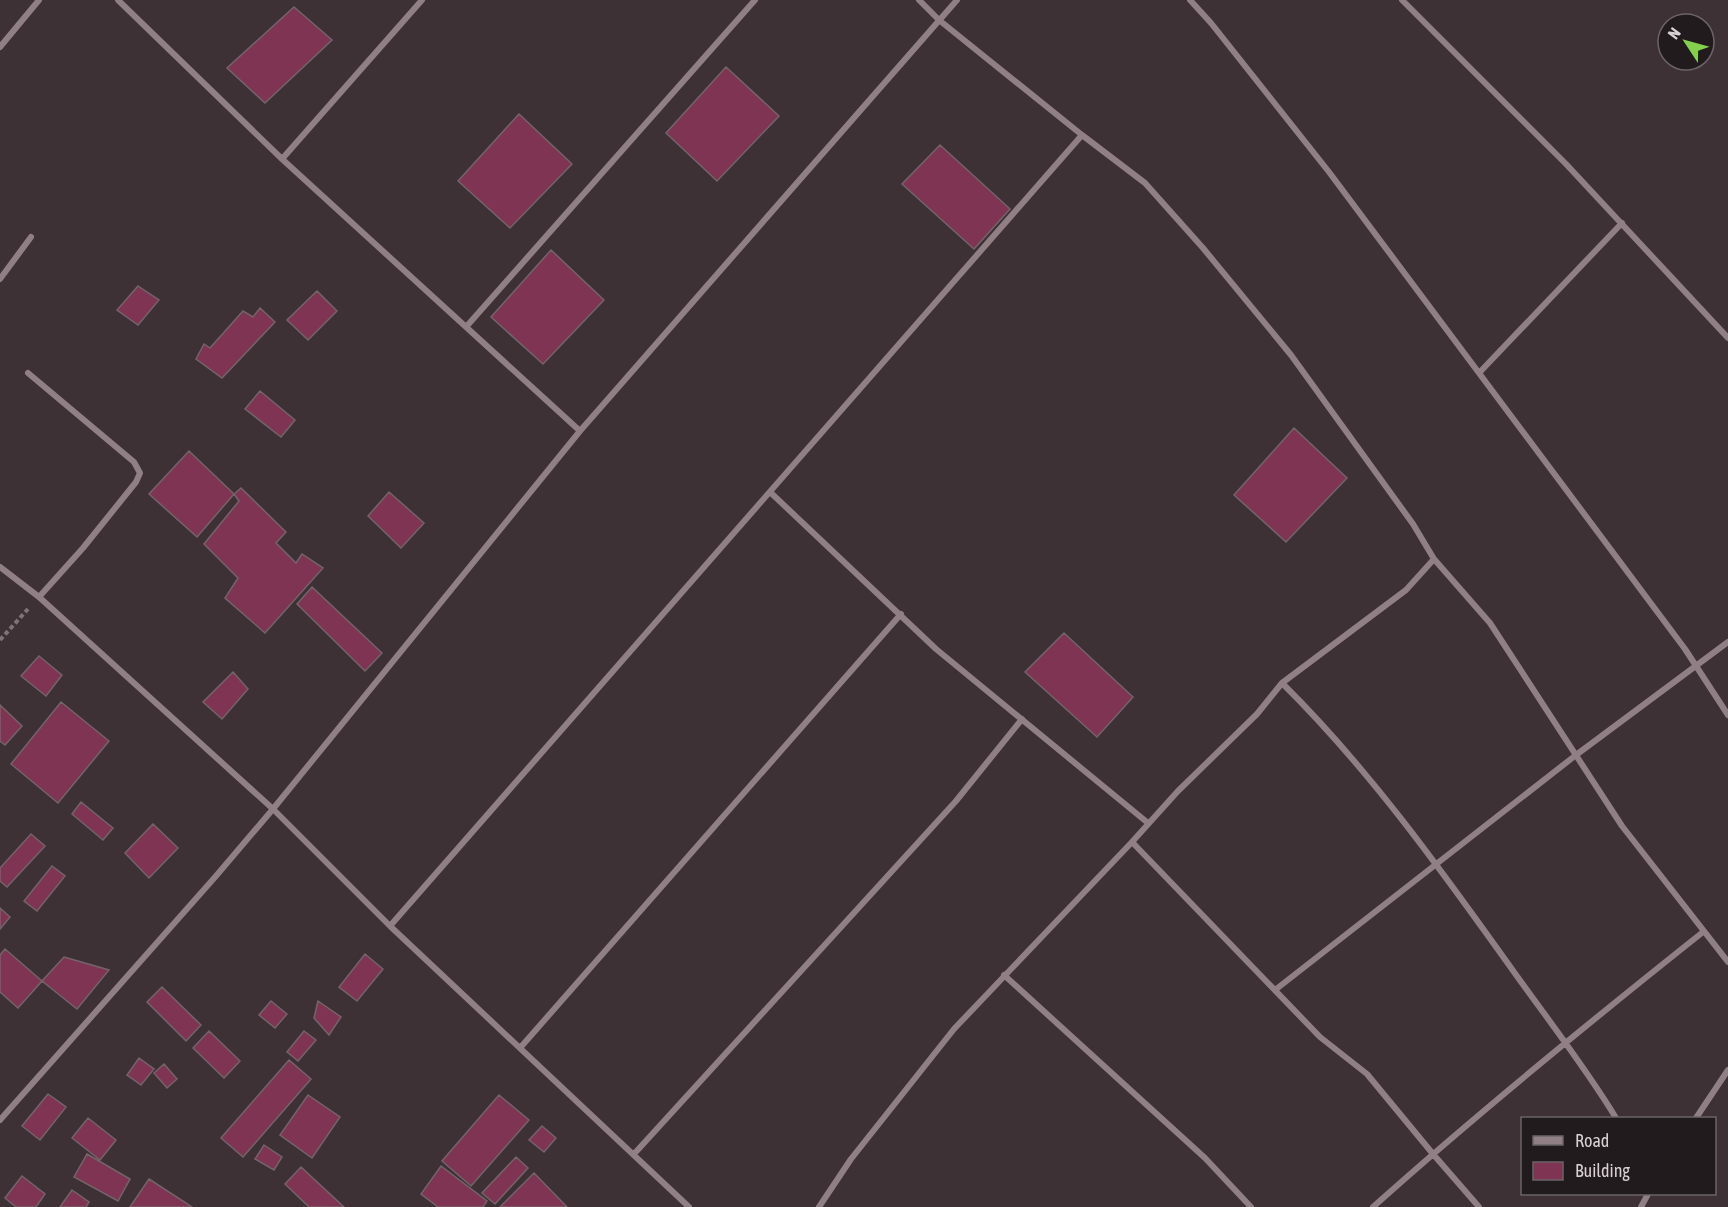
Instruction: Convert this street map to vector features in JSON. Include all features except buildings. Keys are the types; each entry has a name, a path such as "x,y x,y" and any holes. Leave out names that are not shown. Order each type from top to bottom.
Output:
{"street":[{"path":"0,46 39,0"},
{"path":"118,0 282,159 580,431"},
{"path":"282,159 422,0"},
{"path":"466,327 755,0"},
{"path":"918,0 939,20 1145,183 1210,257 1291,355 1413,524 1434,559 1490,623 1622,826 1728,962"},
{"path":"0,1120 273,809 580,431 957,0"},
{"path":"1190,0 1211,23 1329,172 1696,665 1728,715"},
{"path":"1402,0 1566,164 1728,338"},
{"path":"390,926 1082,135"},
{"path":"1479,373 1622,223"},
{"path":"0,279 31,237"},
{"path":"28,373 134,462 140,473 136,482 103,523 39,597"},
{"path":"770,492 936,649 1148,823"},
{"path":"819,1207 851,1159 954,1029 1178,791 1257,714 1282,683 1406,590 1434,559"},
{"path":"0,567 39,597 273,809 390,926 689,1207"},
{"path":"520,1048 901,614"},
{"path":"1275,990 1576,755 1728,642"},
{"path":"1282,683 1317,718 1436,863 1565,1043 1615,1117"},
{"path":"634,1154 956,801 1022,719"},
{"path":"1132,842 1320,1037 1368,1074 1479,1207"},
{"path":"1373,1207 1565,1043 1703,932"},
{"path":"1004,975 1204,1158 1251,1207"},
{"path":"1697,1117 1728,1070"}],"path":[{"path":"0,640 39,597"}]}
